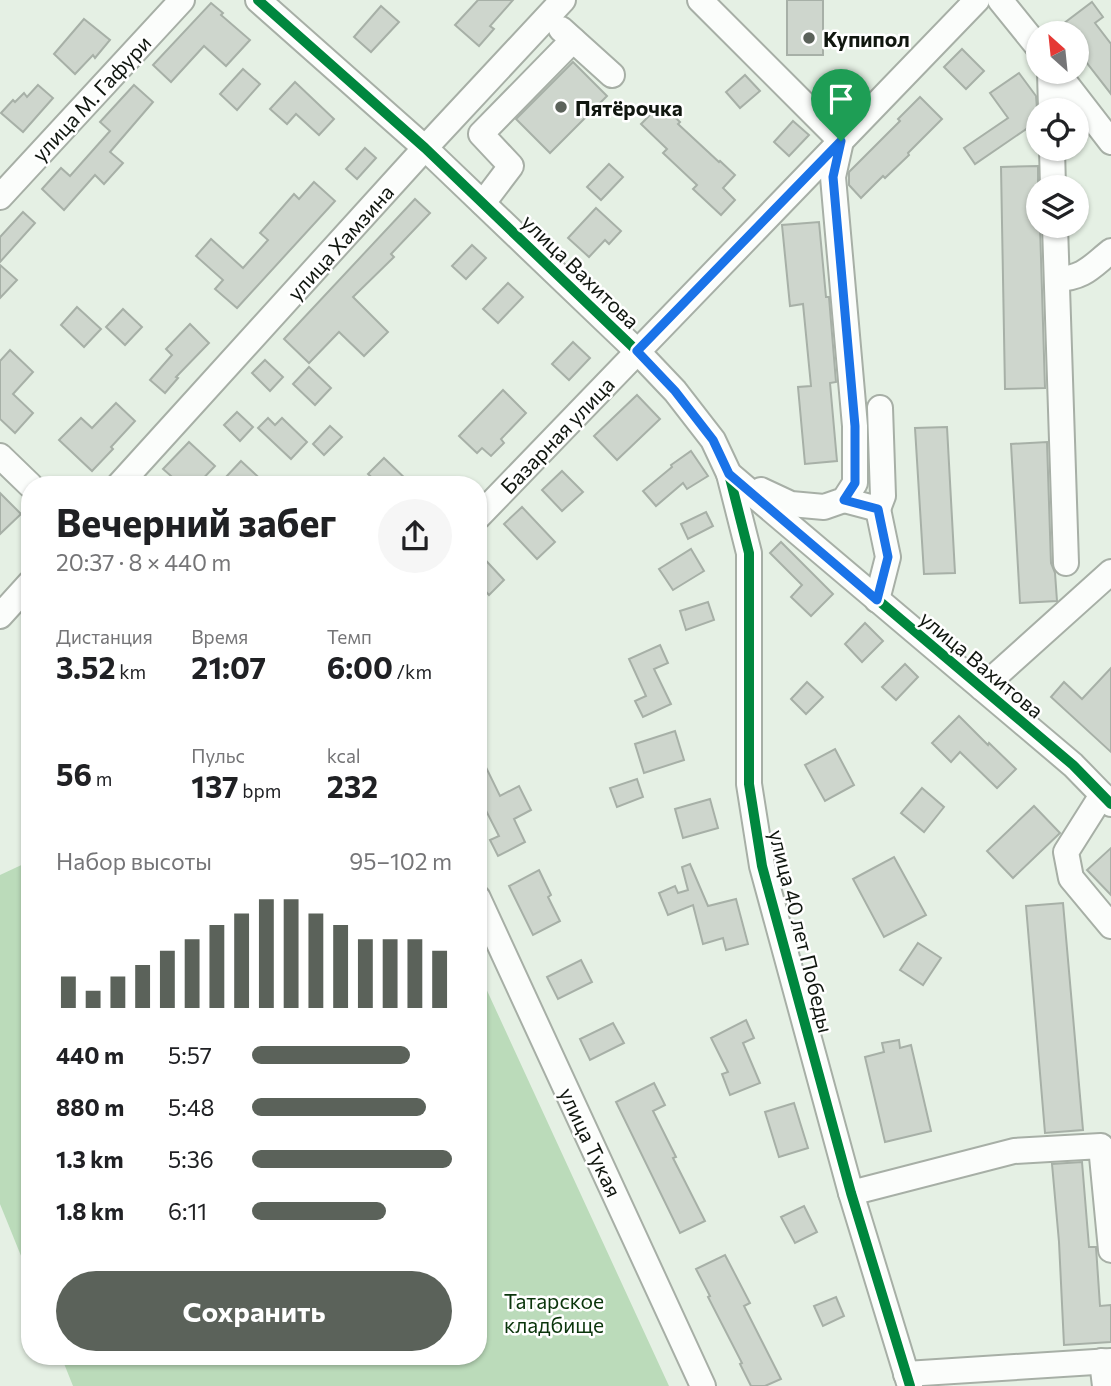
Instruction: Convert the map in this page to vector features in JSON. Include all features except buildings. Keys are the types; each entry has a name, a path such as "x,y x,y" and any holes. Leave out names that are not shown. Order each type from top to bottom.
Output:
{"street":[{"name":"улица М. Гафури","path":"0,197 182,0"},
{"name":"улица Вахитова","path":"258,0 425,148 637,351 675,391 713,440 729,474 1073,765 1107,799"},
{"path":"699,0 841,141 833,177 856,457 855,483 844,500"},
{"name":"Базарная улица","path":"487,508 978,0"},
{"path":"1000,0 1026,32"},
{"name":"улица Хамзина","path":"127,476 555,8"},
{"path":"555,8 573,40 612,75"},
{"path":"482,203 511,166 481,134 573,40"},
{"path":"1066,84 1111,142"},
{"path":"1055,238 1066,563"},
{"path":"1056,279 1080,275 1111,251"},
{"path":"877,600 888,557 878,509 883,496 880,408"},
{"path":"0,456 21,476"},
{"path":"729,474 791,505 824,507 844,500 878,509"},
{"name":"улица 40 лет Победы","path":"729,474 749,553 749,784 762,866 851,1193 908,1380"},
{"path":"982,688 1111,572"},
{"path":"0,617 21,593"},
{"path":"1107,799 1066,852 1071,878 1111,926"},
{"name":"улица Тукая","path":"487,918 703,1386"},
{"path":"851,1193 1014,1151 1101,1146 1111,1250"},
{"path":"908,1380 1107,1361 1105,1386"}],"green space":[{"path":"21,865 21,1256 0,1204 0,875"},
{"name":"Татарское кладбище","path":"487,991 669,1386 73,1386 65,1365 487,1365"}],"cycle path":[{"path":"258,0 425,148 637,351 675,391 713,440 729,474 1073,765 1111,804"},
{"path":"729,474 749,553 749,784 762,866 851,1193 910,1386"}],"place":[{"name":"Купипол","path":"809,38"},
{"name":"Пятёрочка","path":"561,107"}],"route":[{"path":"841,141 833,177 856,457 855,483 844,500 878,509 888,557 877,600 729,474 713,440 675,391 637,351 841,141"}]}
